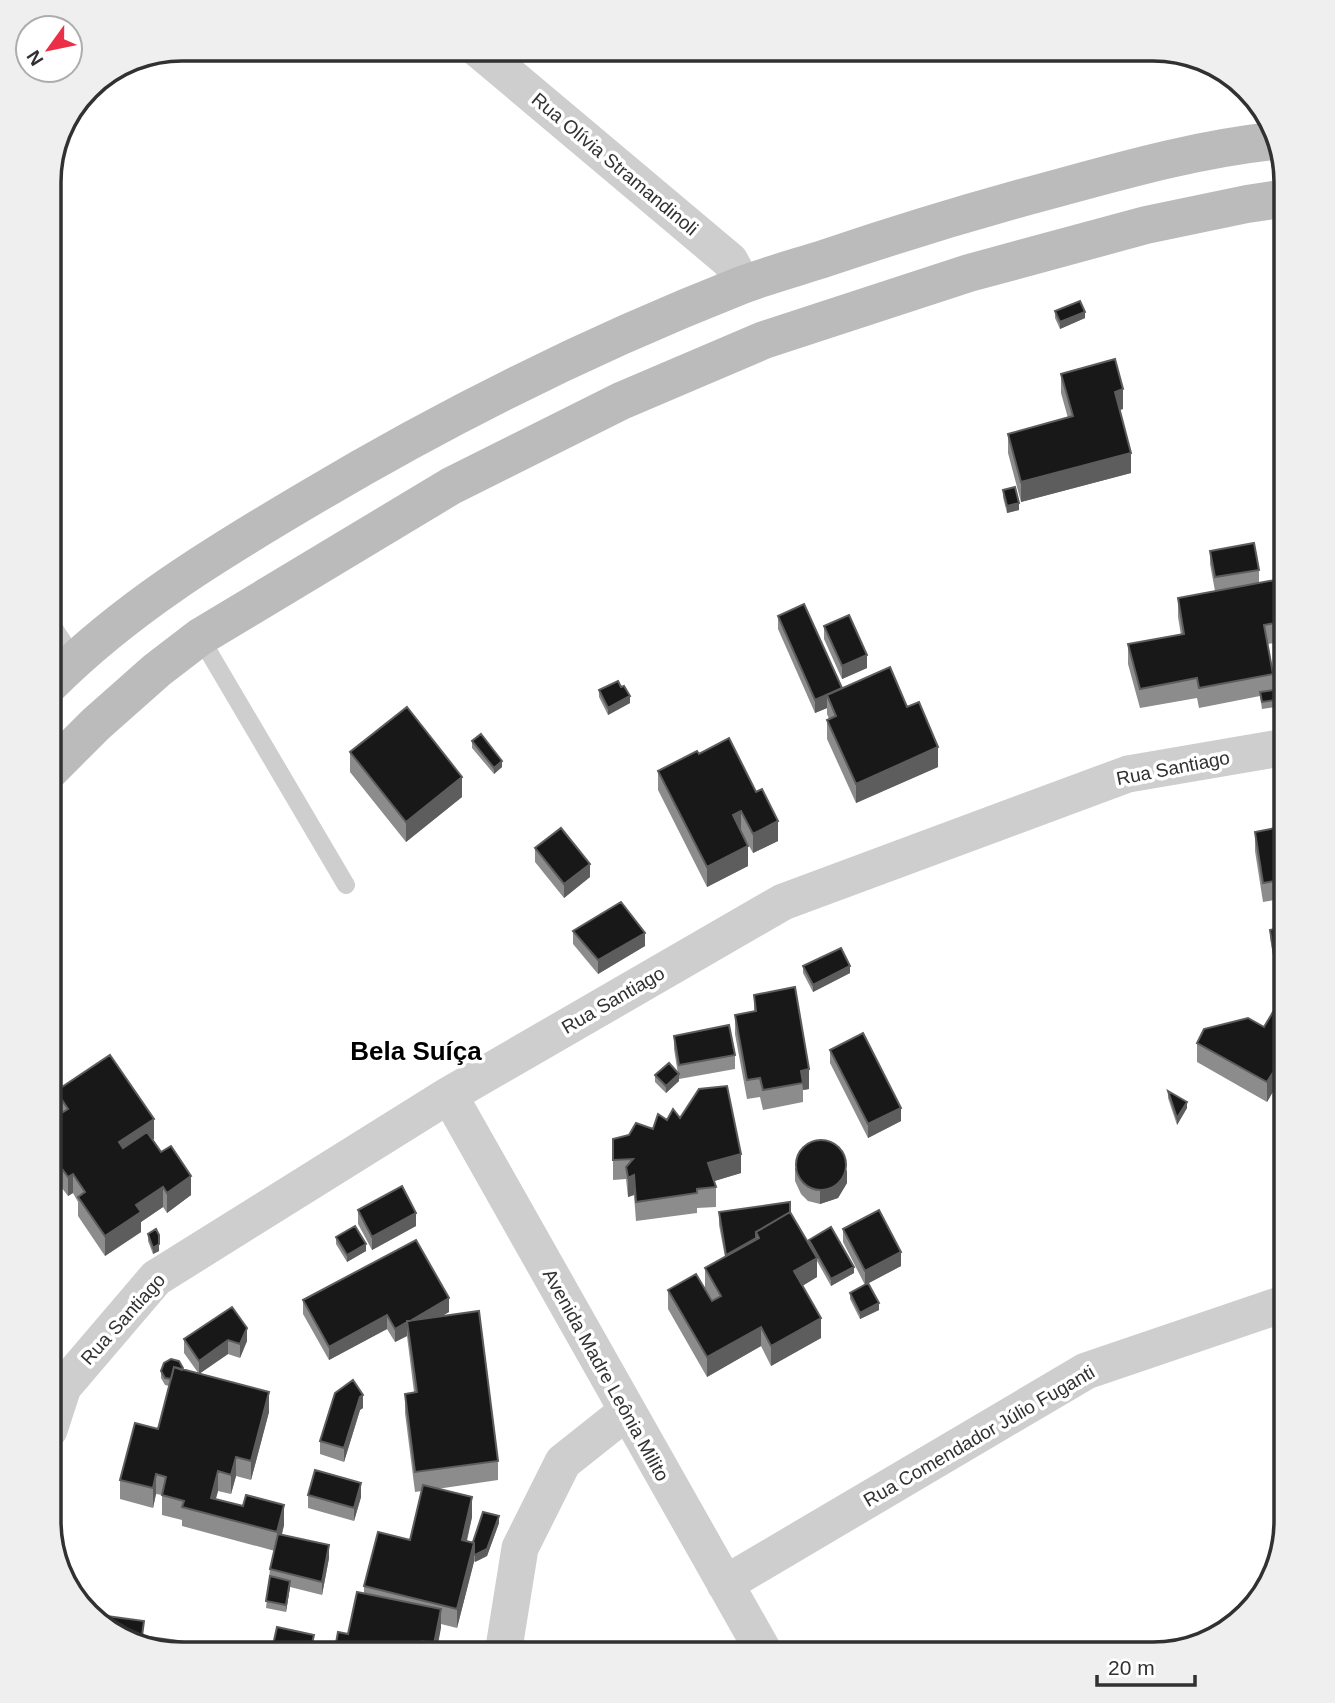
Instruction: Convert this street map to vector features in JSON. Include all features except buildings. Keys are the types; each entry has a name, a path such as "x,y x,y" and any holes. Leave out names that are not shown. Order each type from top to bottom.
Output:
{"street":[{"name":"Rua Olívia Stramandinoli","path":"493,61 730,261 743,285"},
{"path":"62,672 165,586 388,451 488,398 743,285 935,222 1092,179 1257,143 1247,204"},
{"path":"62,758 157,670 200,637 451,486 621,401 764,340 981,270 1146,225 1274,200"},
{"path":"828,257 847,313"},
{"path":"743,285 764,340"},
{"name":"Rua Santiago","path":"61,1393 63,1387 156,1278 449,1095 783,902 1128,774 1274,749"},
{"name":"Avenida Madre Leônia Milito","path":"449,1095 758,1642"},
{"name":"Rua Comendador Júlio Fuganti","path":"724,1584 1086,1371 1274,1307"},
{"path":"505,1642 520,1548 563,1462 626,1412"}],"lane":[{"path":"200,637 346,885"}],"district":[{"name":"Bela Suíça","path":"416,1051"}]}
